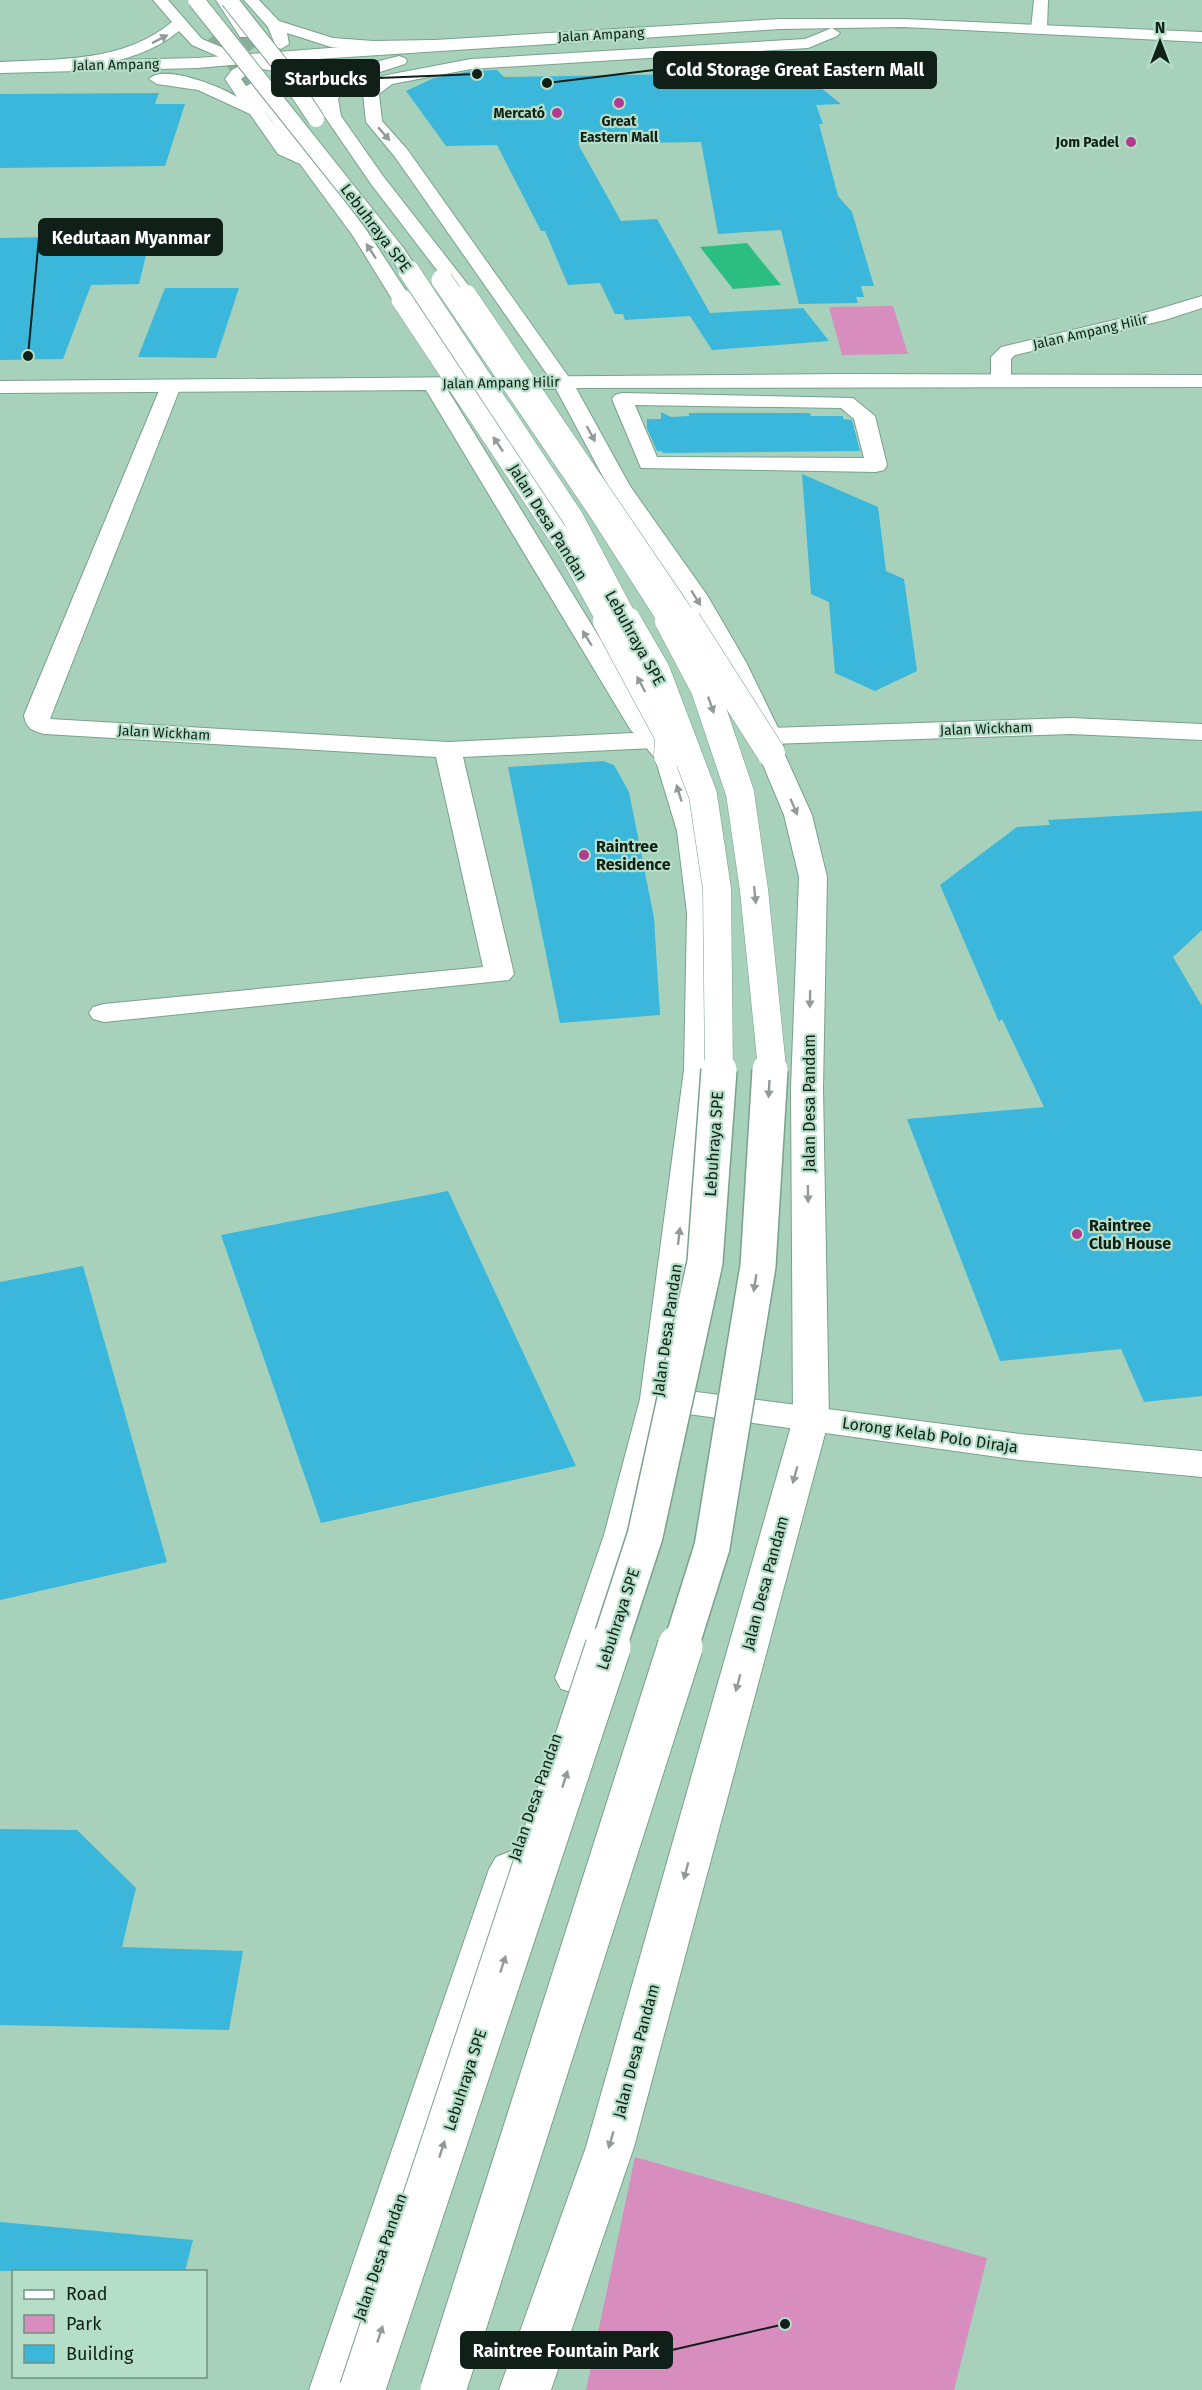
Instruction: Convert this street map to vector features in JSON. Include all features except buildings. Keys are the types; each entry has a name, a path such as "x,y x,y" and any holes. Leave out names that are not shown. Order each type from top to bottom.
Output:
{"main road":[{"path":"160,0 188,12"},
{"path":"183,0 213,36"},
{"path":"223,0 244,34"},
{"name":"Lebuhraya SPE","path":"229,0 279,63 306,106 422,251 558,447 670,623 705,689 740,793 754,890 771,1058 758,1266 712,1547 443,2390"},
{"path":"245,86 233,79 256,64 282,42 277,31 251,0"},
{"path":"1039,29 1041,0"},
{"path":"188,12 197,42"},
{"path":"0,67 111,56 133,51 168,36 188,12"},
{"name":"Lebuhraya SPE","path":"188,12 398,254 573,518 613,597 656,671 688,751 703,795 717,889 720,1054 705,1262 645,1536 362,2390"},
{"name":"Jalan Ampang","path":"0,67 256,64 435,45 780,24 904,24 1202,36"},
{"path":"197,42 250,45 277,31 331,42 373,46 435,45"},
{"name":"Jalan Ampang","path":"0,78 102,76 256,64 415,56 607,50 832,33 923,33 1202,45"},
{"path":"197,42 256,64 294,71 305,76 377,180 466,295 656,572 770,745"},
{"path":"607,50 471,64 387,80 371,93 374,122 400,153 563,383 619,486 695,595 734,662 770,745"},
{"path":"333,118 330,99 334,90 343,81 415,56"},
{"path":"306,160 284,150 254,110 245,86 245,78 276,75 295,77 310,83"},
{"path":"102,76 190,82 218,91 242,106 254,110"},
{"path":"284,81 377,180"},
{"name":"Jalan Desa Pandan","path":"245,86 279,118 360,235 569,550 669,736 661,748 691,831 701,913 700,1070 658,1399 623,1535 336,2390"},
{"name":"Jalan Ampang Hilir","path":"1001,380 1001,357 1008,351 1158,316 1202,302"},
{"path":"840,380 846,402 864,416 876,465 649,462 622,399 846,402"},
{"name":"Jalan Ampang Hilir","path":"0,387 840,380 1202,381"},
{"path":"819,381 822,402"},
{"path":"433,384 643,729 661,748"},
{"name":"Jalan Wickham","path":"171,386 37,715 38,723 45,726 448,750 661,748"},
{"name":"Jalan Wickham","path":"770,745 1071,726 1202,732"},
{"name":"Jalan Desa Pandam","path":"525,2390 610,2147 811,1419 807,1088 813,877 798,815 770,745"},
{"path":"105,1013 499,975 448,750"},
{"name":"Lorong Kelab Polo Diraja","path":"658,1399 1019,1447 1202,1464"}],"green space":[{"path":"893,306 908,354 842,355 829,307"},
{"path":"635,2157 987,2258 954,2390 586,2390"}],"shaded area":[{"path":"747,243 781,285 733,289 700,247"}],"tunnel":[{"path":"245,34 284,81"},
{"path":"213,36 253,87"}],"place":[{"name":"Starbucks","path":"477,74"},
{"name":"Cold Storage Great Eastern Mall","path":"547,83"},
{"name":"Great Eastern Mall","path":"619,103"},
{"name":"Mercató","path":"557,113"},
{"name":"Jom Padel","path":"1131,142"},
{"name":"Kedutaan Myanmar","path":"28,356"},
{"name":"Raintree Residence","path":"584,855"},
{"name":"Raintree Club House","path":"1077,1234"},
{"name":"Raintree Fountain Park","path":"785,2324"}]}
